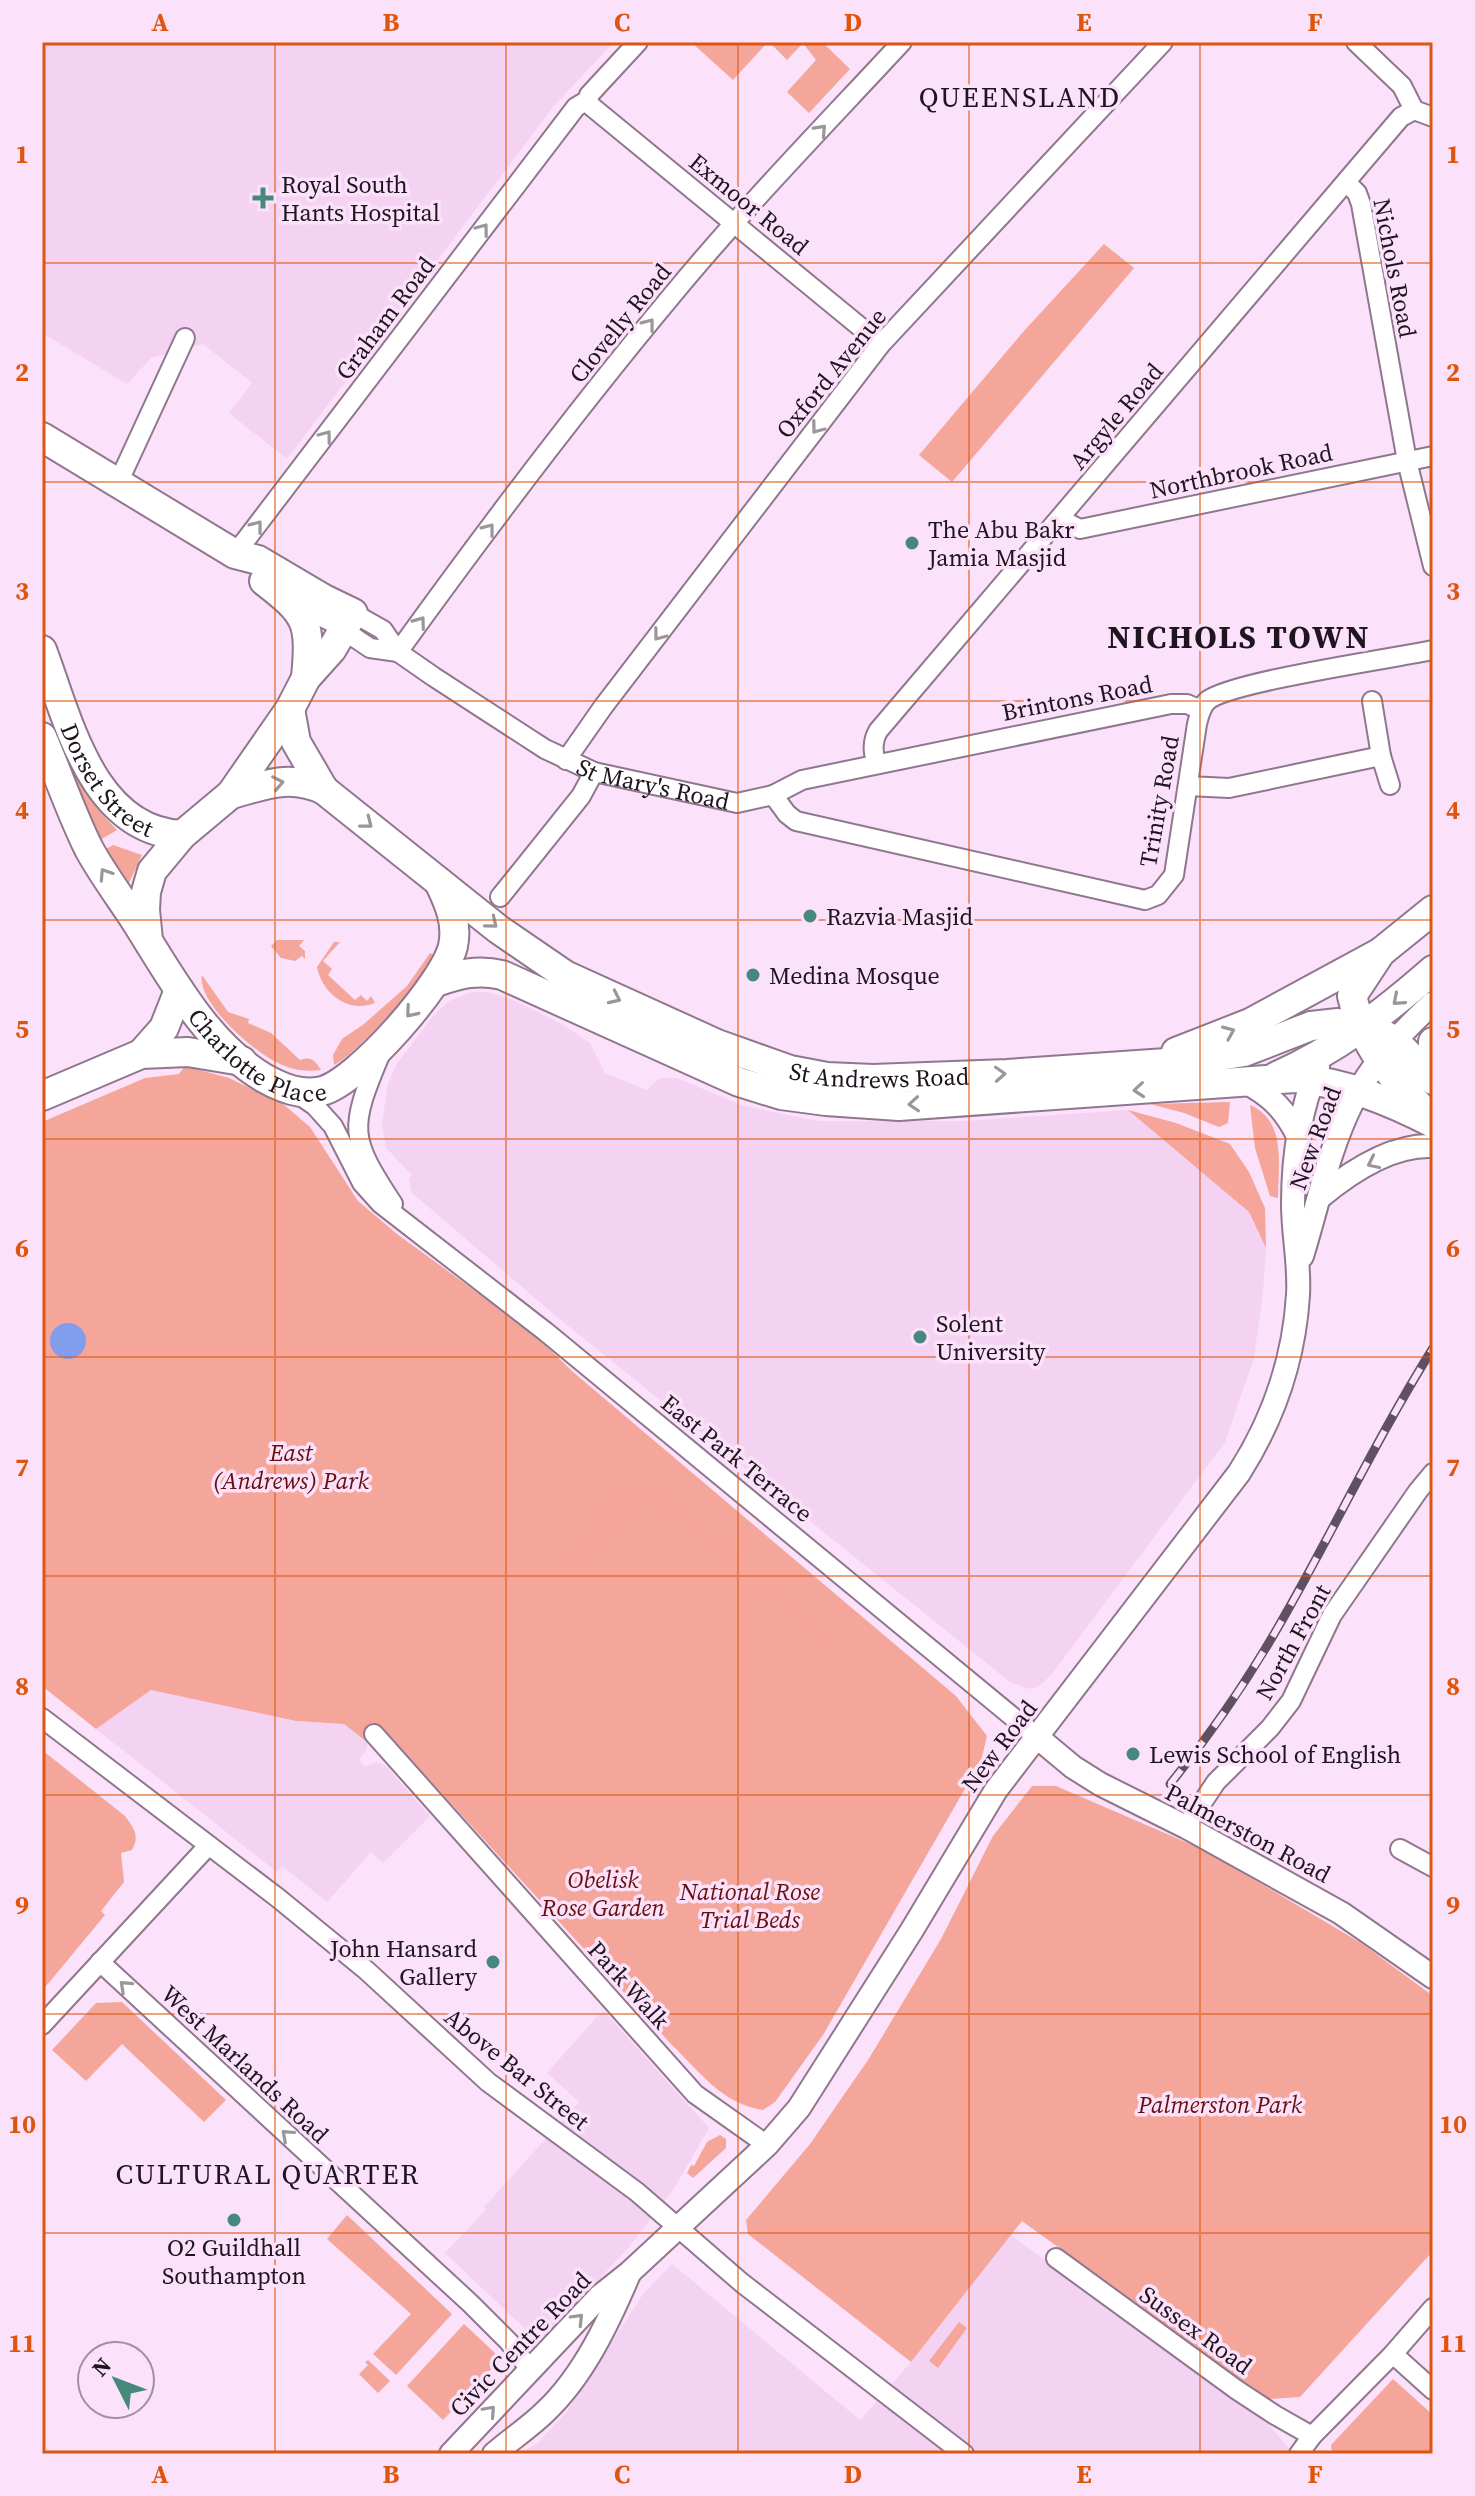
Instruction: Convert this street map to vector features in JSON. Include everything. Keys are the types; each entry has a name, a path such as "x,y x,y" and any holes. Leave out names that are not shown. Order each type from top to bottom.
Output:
{"main road":[{"name":"St Mary's Road","path":"42,437 235,554 258,560 324,599 348,622"},
{"name":"St Mary's Road","path":"235,554 251,572 294,604"},
{"name":"Charlotte Place","path":"294,604 306,625 309,649 306,678"},
{"name":"Charlotte Place","path":"231,794 291,780 324,790 439,882 451,909 455,933 450,956 436,982 385,1042 344,1081 334,1086 309,1093 295,1092 262,1077 242,1061 212,1031 179,990 148,940 145,910 152,871 182,835 231,794 290,709 306,678 332,649 348,622"},
{"name":"Dorset Street","path":"42,650 73,732 97,784 122,813 138,824 161,834 182,835"},
{"name":"Charlotte Place","path":"290,709 296,742 324,790"},
{"name":"Dorset Street","path":"42,737 90,851 148,940"},
{"name":"St Andrews Road","path":"439,882 531,954 565,975 729,1049 790,1070 827,1077 873,1079 1007,1074 1214,1059 1268,1045 1311,1026 1350,1025"},
{"path":"1128,1064 1171,1054 1250,1023 1381,952 1433,910"},
{"path":"1350,1025 1352,996 1381,952"},
{"path":"1317,1067 1350,1025 1388,1009 1433,970"},
{"name":"St Andrews Road","path":"436,982 469,972 485,971 502,975 739,1082 781,1095 899,1106 1259,1080 1317,1067 1359,1090 1433,1123"},
{"path":"141,1054 164,1028 179,990"},
{"path":"1350,1025 1433,1080"},
{"path":"1433,1042 1433,1071"},
{"path":"1386,1051 1433,1123"},
{"path":"42,1096 141,1054 188,1052 242,1061"}],"street":[{"name":"Graham Road","path":"235,554 576,107 588,100 589,95 638,42"},
{"name":"Clovelly Road","path":"398,652 466,558 674,293 902,42"},
{"name":"Oxford Avenue","path":"566,760 603,707 881,344 1163,42"},
{"path":"1356,42 1402,86 1414,110 1433,117"},
{"name":"Exmoor Road","path":"588,100 591,106 881,344"},
{"name":"Argyle Road","path":"876,763 873,748 878,731 1401,117 1414,110"},
{"name":"Nichols Road","path":"1346,182 1357,193 1363,213 1407,461 1433,566"},
{"path":"118,483 185,338"},
{"name":"Northbrook Road","path":"1060,519 1080,529 1433,456"},
{"name":"St Mary's Road","path":"294,604 323,617 348,622 370,648 398,652 545,749 594,772 737,803 773,795"},
{"path":"1201,710 1221,693 1433,650"},
{"path":"1372,701 1381,756 1390,785"},
{"name":"Brintons Road","path":"773,795 802,780 876,763 1171,704 1187,704 1201,710"},
{"name":"Trinity Road","path":"773,795 796,821 1145,900 1158,895 1174,875 1201,710"},
{"path":"1188,786 1229,788 1381,756"},
{"path":"500,897 581,796 594,772"},
{"name":"New Road","path":"1299,1266 1338,1135 1359,1090 1386,1051 1433,1003"},
{"name":"East Park Terrace","path":"385,1042 363,1096 358,1137 372,1172 404,1220"},
{"name":"New Road","path":"679,2227 767,2145 799,2108 996,1790 1256,1447 1277,1402 1294,1333 1299,1266 1293,1206 1299,1138 1317,1067"},
{"path":"1259,1080 1284,1110 1299,1138"},
{"name":"East Park Terrace","path":"295,1092 315,1106 333,1126 362,1183 381,1204 546,1332 1037,1737"},
{"path":"1320,1197 1370,1163 1408,1148 1433,1146"},
{"name":"North Front","path":"1186,1827 1216,1782 1270,1728 1291,1701 1332,1615 1433,1473"},
{"name":"Above Bar Street","path":"42,1718 278,1898 366,1970 488,2082 637,2192 742,2283 964,2454"},
{"name":"Park Walk","path":"374,1734 695,2094 767,2145"},
{"name":"Palmerston Road","path":"1037,1737 1073,1767 1100,1784 1186,1827 1341,1913 1433,1977"},
{"path":"42,2025 208,1846"},
{"path":"1400,1849 1433,1867"},
{"name":"West Marlands Road","path":"100,1962 500,2332 529,2368"},
{"name":"Civic Centre Road","path":"451,2454 600,2296 679,2227"},
{"name":"Sussex Road","path":"1056,2258 1275,2415 1307,2447"},
{"name":"Civic Centre Road","path":"494,2454 561,2396 608,2320 629,2273"},
{"path":"1307,2447 1433,2308"},
{"path":"1393,2354 1433,2390"}],"shaded area":[{"name":"Royal South Hants Hospital","path":"42,42 614,42 554,106 287,459 229,413 252,383 203,344 151,358 127,384 42,333"},
{"name":"Solent University","path":"472,992 487,992 513,1000 562,1024 590,1043 605,1073 647,1090 660,1078 677,1078 741,1105 817,1121 964,1121 1128,1110 1249,1212 1266,1248 1263,1293 1254,1358 1225,1442 1052,1674 1038,1687 1030,1689 1011,1683 556,1316 412,1193 409,1179 412,1175 386,1148 382,1125 388,1084 396,1065 433,1016 449,1001"},
{"path":"1230,1102 1228,1123 1219,1127 1150,1104"},
{"path":"1250,1105 1262,1112 1275,1133 1279,1158 1278,1198 1270,1196 1255,1148"},
{"path":"1128,1110 1176,1123 1230,1144 1249,1172 1265,1208 1266,1248 1249,1212"},
{"path":"636,1483 651,1487 717,1536 829,1634 822,1643 647,1495 564,1594 552,1575 623,1486"},
{"path":"151,1690 296,1721 344,1724 367,1742 367,1748 359,1760 365,1767 376,1762 385,1765 430,1816 383,1863 371,1852 327,1902 282,1866 277,1872 96,1729"},
{"path":"603,2010 709,2128 674,2189 629,2247 540,2343 445,2253 579,2102 547,2073"},
{"path":"1011,2235 1269,2425 1294,2454 518,2454 538,2443 568,2410 643,2294 672,2264 860,2420 911,2362"}],"green space":[{"path":"691,42 768,42 733,80"},
{"path":"822,42 850,69 809,113 787,92 816,60 803,43 787,60 771,44"},
{"path":"1104,244 1134,268 952,482 919,455 1023,332"},
{"path":"42,681 82,780 117,830 100,840 85,814 70,763 42,700"},
{"path":"113,845 142,855 128,885 106,849"},
{"path":"277,940 304,940 299,946 305,951 305,959 302,956 295,961 281,958 271,946"},
{"path":"334,942 340,942 323,961 332,969 328,975 355,1000 361,995 367,1001 371,996 375,1003 355,1006 346,1003 324,985 317,967"},
{"path":"430,953 435,955 404,998 359,1046 334,1065 333,1055 342,1039 407,986"},
{"path":"202,975 228,1012 249,1019 248,1023 271,1033 300,1060 312,1060 321,1070 304,1071 278,1063 242,1038 208,999"},
{"name":"East (Andrews) Park","path":"185,1066 229,1078 283,1104 310,1127 358,1201 397,1234 534,1334 573,1372 956,1696 987,1736 981,1761 823,2035 775,2102 763,2110 735,2101 702,2076 382,1728 367,1742 344,1724 296,1721 151,1690 96,1729 42,1686 42,1122 145,1078 179,1074"},
{"path":"42,1750 125,1816 136,1836 132,1850 121,1853 124,1882 101,1911 105,1915 42,1991"},
{"name":"Palmerston Park","path":"1032,1786 1056,1786 1204,1850 1361,1943 1433,1996 1433,2251 1300,2397 1268,2399 1022,2221 911,2362 748,2234 746,2220 810,2144 868,2060 941,1939 993,1836"},
{"path":"122,2002 226,2100 204,2122 122,2044 86,2081 52,2050 96,2003"},
{"path":"720,2135 726,2139 726,2148 693,2178 687,2173 691,2165 694,2166 707,2142"},
{"path":"347,2215 452,2314 396,2375 373,2354 411,2314 327,2239"},
{"path":"959,2322 967,2328 938,2368 929,2361"},
{"path":"464,2324 495,2353 496,2364 443,2420 407,2386"},
{"path":"368,2360 390,2381 378,2393 359,2374 368,2365 365,2362"},
{"path":"1393,2379 1433,2415 1433,2454 1332,2454 1331,2445"}],"water":[{"path":"68,1323 81,1328 86,1341 81,1354 68,1359 55,1354 50,1341 55,1328"}],"railway":[{"path":"1170,1784 1213,1728 1265,1649 1433,1348"}],"place":[{"name":"Royal South Hants Hospital","path":"263,198"},
{"name":"The Abu Bakr Jamia Masjid","path":"912,543"},
{"name":"Razvia Masjid","path":"810,916"},
{"name":"Medina Mosque","path":"753,975"},
{"name":"Solent University","path":"920,1337"},
{"name":"Lewis School of English","path":"1133,1754"},
{"name":"John Hansard Gallery","path":"493,1962"},
{"name":"O2 Guildhall Southampton","path":"234,2220"}],"district":[{"name":"QUEENSLAND","path":"1020,97"},
{"name":"NICHOLS TOWN","path":"1239,637"},
{"name":"CULTURAL QUARTER","path":"268,2174"}],"park label":[{"name":"Obelisk Rose Garden","path":"603,1893"},
{"name":"National Rose Trial Beds","path":"750,1905"}]}
